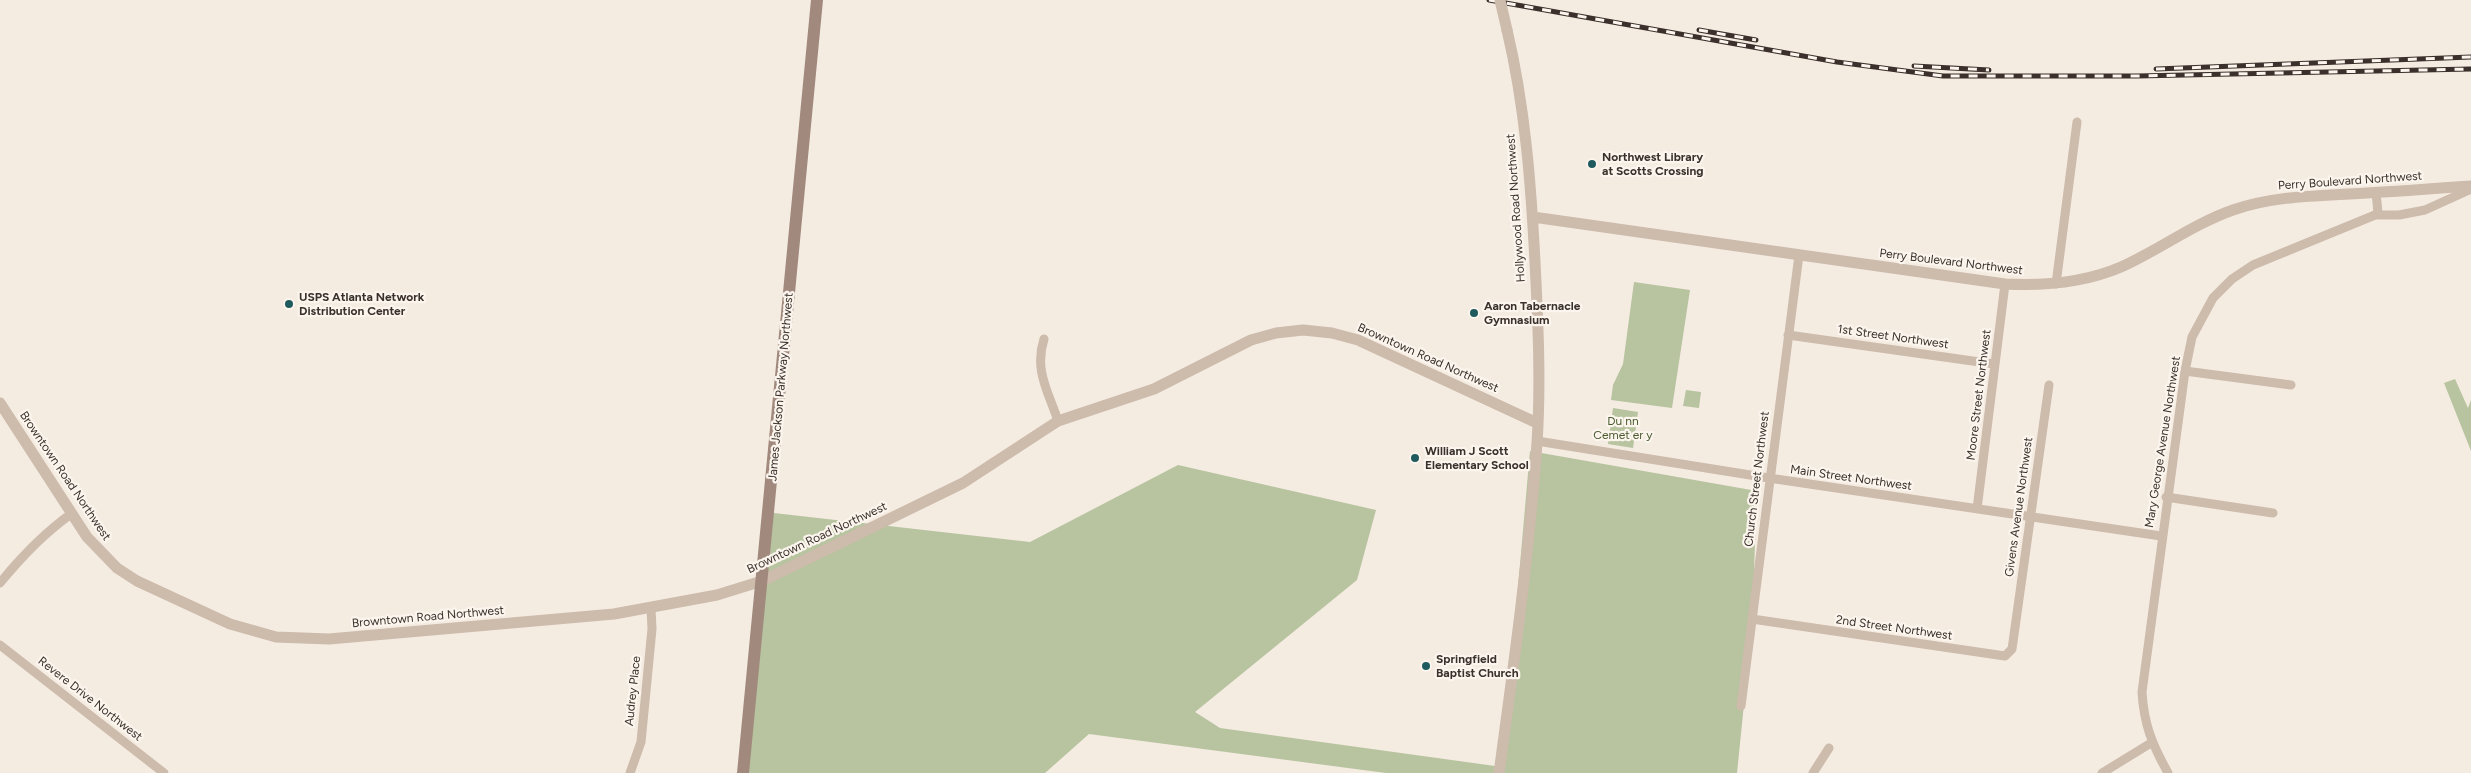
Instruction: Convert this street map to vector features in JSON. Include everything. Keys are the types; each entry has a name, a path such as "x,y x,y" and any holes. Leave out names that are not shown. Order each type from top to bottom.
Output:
{"main road":[{"name":"James Jackson Parkway Northwest","path":"743,773 817,0"}],"street":[{"name":"Hollywood Road Northwest","path":"1499,773 1526,572 1537,441 1538,319 1533,217 1524,121 1516,68 1500,0"},
{"path":"2056,284 2077,122"},
{"name":"Perry Boulevard Northwest","path":"1533,217 2006,284 2056,284 2097,276 2121,267 2208,221 2233,210 2259,203 2297,197 2471,188"},
{"name":"Mary George Avenue Northwest","path":"2168,773 2151,743 2144,717 2142,692 2166,497 2185,371 2192,337 2202,316 2213,298 2232,279 2253,265 2280,252 2375,215 2399,215 2425,210 2471,188"},
{"path":"2375,215 2378,213 2376,192"},
{"name":"Church Street Northwest","path":"1741,706 1799,255"},
{"name":"Moore Street Northwest","path":"1977,509 1994,385 1994,364 2006,284"},
{"name":"Browntown Road Northwest","path":"0,403 71,514 100,552 136,582 230,624 276,637 329,639 651,609 717,595 762,581 963,483 993,466 1058,421 1154,389 1250,340 1276,333 1303,330 1332,332 1358,340 1537,423"},
{"name":"1st Street Northwest","path":"1788,335 1994,364"},
{"path":"1044,338 1039,354 1040,369 1058,421"},
{"path":"2185,371 2291,386"},
{"name":"Givens Avenue Northwest","path":"2014,632 2049,385"},
{"name":"Main Street Northwest","path":"1537,441 1769,478 2161,536"},
{"path":"2166,497 2273,513"},
{"path":"0,583 28,549 71,514"},
{"name":"Audrey Place","path":"630,773 641,742 652,629 651,609"},
{"name":"2nd Street Northwest","path":"1752,620 2005,656 2012,649 2014,632"},
{"name":"Revere Drive Northwest","path":"0,645 164,773"},
{"path":"2102,773 2151,743"},
{"path":"1813,773 1829,748"}],"green space":[{"path":"1634,282 1690,290 1672,408 1611,400 1613,385 1623,364"},
{"path":"2455,379 2468,408 2471,400 2471,451 2444,383"},
{"path":"1686,390 1701,392 1699,408 1683,406"},
{"name":"Du nn Cemet er y","path":"1613,408 1638,412 1633,448 1608,444"},
{"path":"1530,451 1757,491 1752,625 1737,773 1386,773 1089,734 1045,773 746,773 765,512 1030,542 1178,465 1376,510 1357,580 1195,712 1220,728 1495,766 1509,689"}],"railway":[{"path":"1489,0 1837,62 1943,76 2137,76 2471,69"},
{"path":"1699,30 1756,40"},
{"path":"2156,69 2471,57"},
{"path":"1914,66 1989,70"}],"place":[{"name":"Northwest Library at Scotts Crossing","path":"1592,164"},
{"name":"USPS Atlanta Network Distribution Center","path":"289,304"},
{"name":"Aaron Tabernacle Gymnasium","path":"1474,313"},
{"name":"William J Scott Elementary School","path":"1415,458"},
{"name":"Springfield Baptist Church","path":"1426,666"}]}
